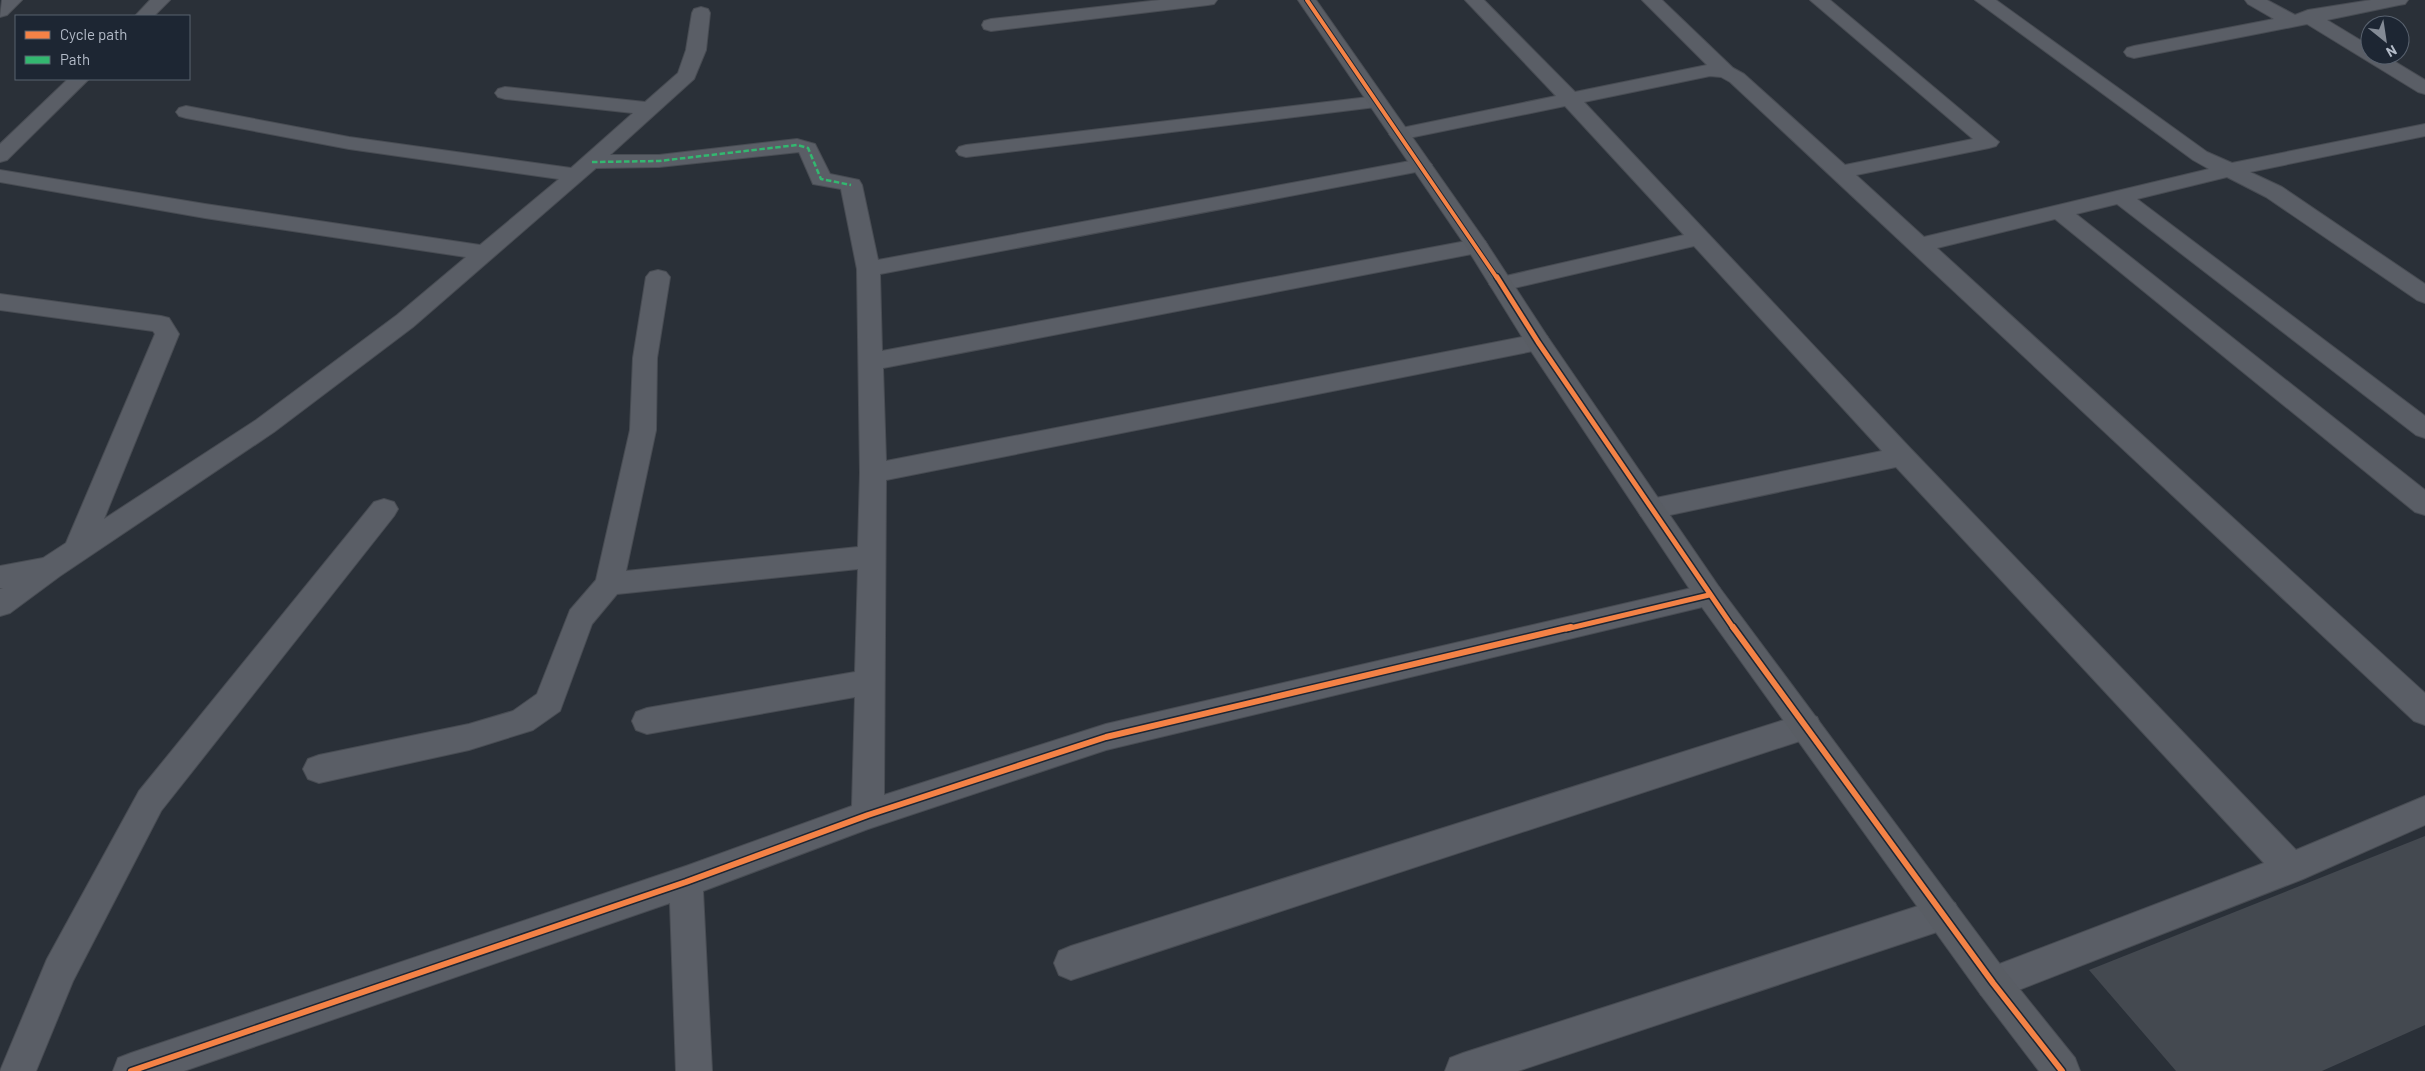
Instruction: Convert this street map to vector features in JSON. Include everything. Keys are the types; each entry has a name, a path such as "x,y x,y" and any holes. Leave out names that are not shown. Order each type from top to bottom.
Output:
{"street":[{"path":"0,11 13,0"},
{"path":"145,15 160,0"},
{"path":"991,25 1208,0"},
{"path":"1308,0 1477,246 1538,342 1709,595 1993,983 2062,1071"},
{"path":"1474,0 1520,45 1569,100 1902,456 2292,868"},
{"path":"1650,0 1726,72 1737,78 1920,245 2425,712"},
{"path":"1819,0 1989,142 1840,172"},
{"path":"1984,0 2200,156 2274,192 2425,295"},
{"path":"2254,0 2299,18 2360,50"},
{"path":"2134,52 2299,18 2399,0"},
{"path":"0,605 50,568 266,426 406,321 584,168 687,75 696,50 701,13"},
{"path":"2387,65 2425,88"},
{"path":"1399,134 1710,70 1726,72"},
{"path":"0,156 78,80"},
{"path":"506,93 649,109"},
{"path":"966,151 1378,102"},
{"path":"186,112 348,143 584,168 797,145 808,148 821,179 851,185 868,268 873,473 868,815"},
{"path":"1920,245 2230,170 2425,130"},
{"path":"868,268 1421,165"},
{"path":"0,176 205,211 486,253"},
{"path":"2121,197 2425,429"},
{"path":"2060,212 2425,505"},
{"path":"1501,284 1699,238"},
{"path":"870,362 1477,246"},
{"path":"319,769 469,737 522,721 549,702 580,618 609,584 643,430 645,358 658,277"},
{"path":"0,302 161,324 167,334 77,550"},
{"path":"873,473 1538,342"},
{"path":"1651,509 1902,456"},
{"path":"18,1071 59,971 150,800 384,509"},
{"path":"609,584 871,557"},
{"path":"0,577 50,568"},
{"path":"131,1071 686,882 868,815 1106,737 1709,595"},
{"path":"647,721 870,682"},
{"path":"1071,963 1806,726"},
{"path":"1993,983 2292,868 2425,810"},
{"path":"686,882 694,1071"},
{"path":"1463,1071 1943,914"}],"building":[{"path":"2425,836 2425,1025 2322,1071 2176,1071 2089,970"}],"marked path":[{"path":"592,162 659,161 797,145 808,148 821,179 851,185"}],"cycle path":[{"path":"1307,0 1477,246 1538,342 1709,595 1993,983 2062,1071"},
{"path":"131,1071 686,882 868,815 1106,737 1709,595"}]}
